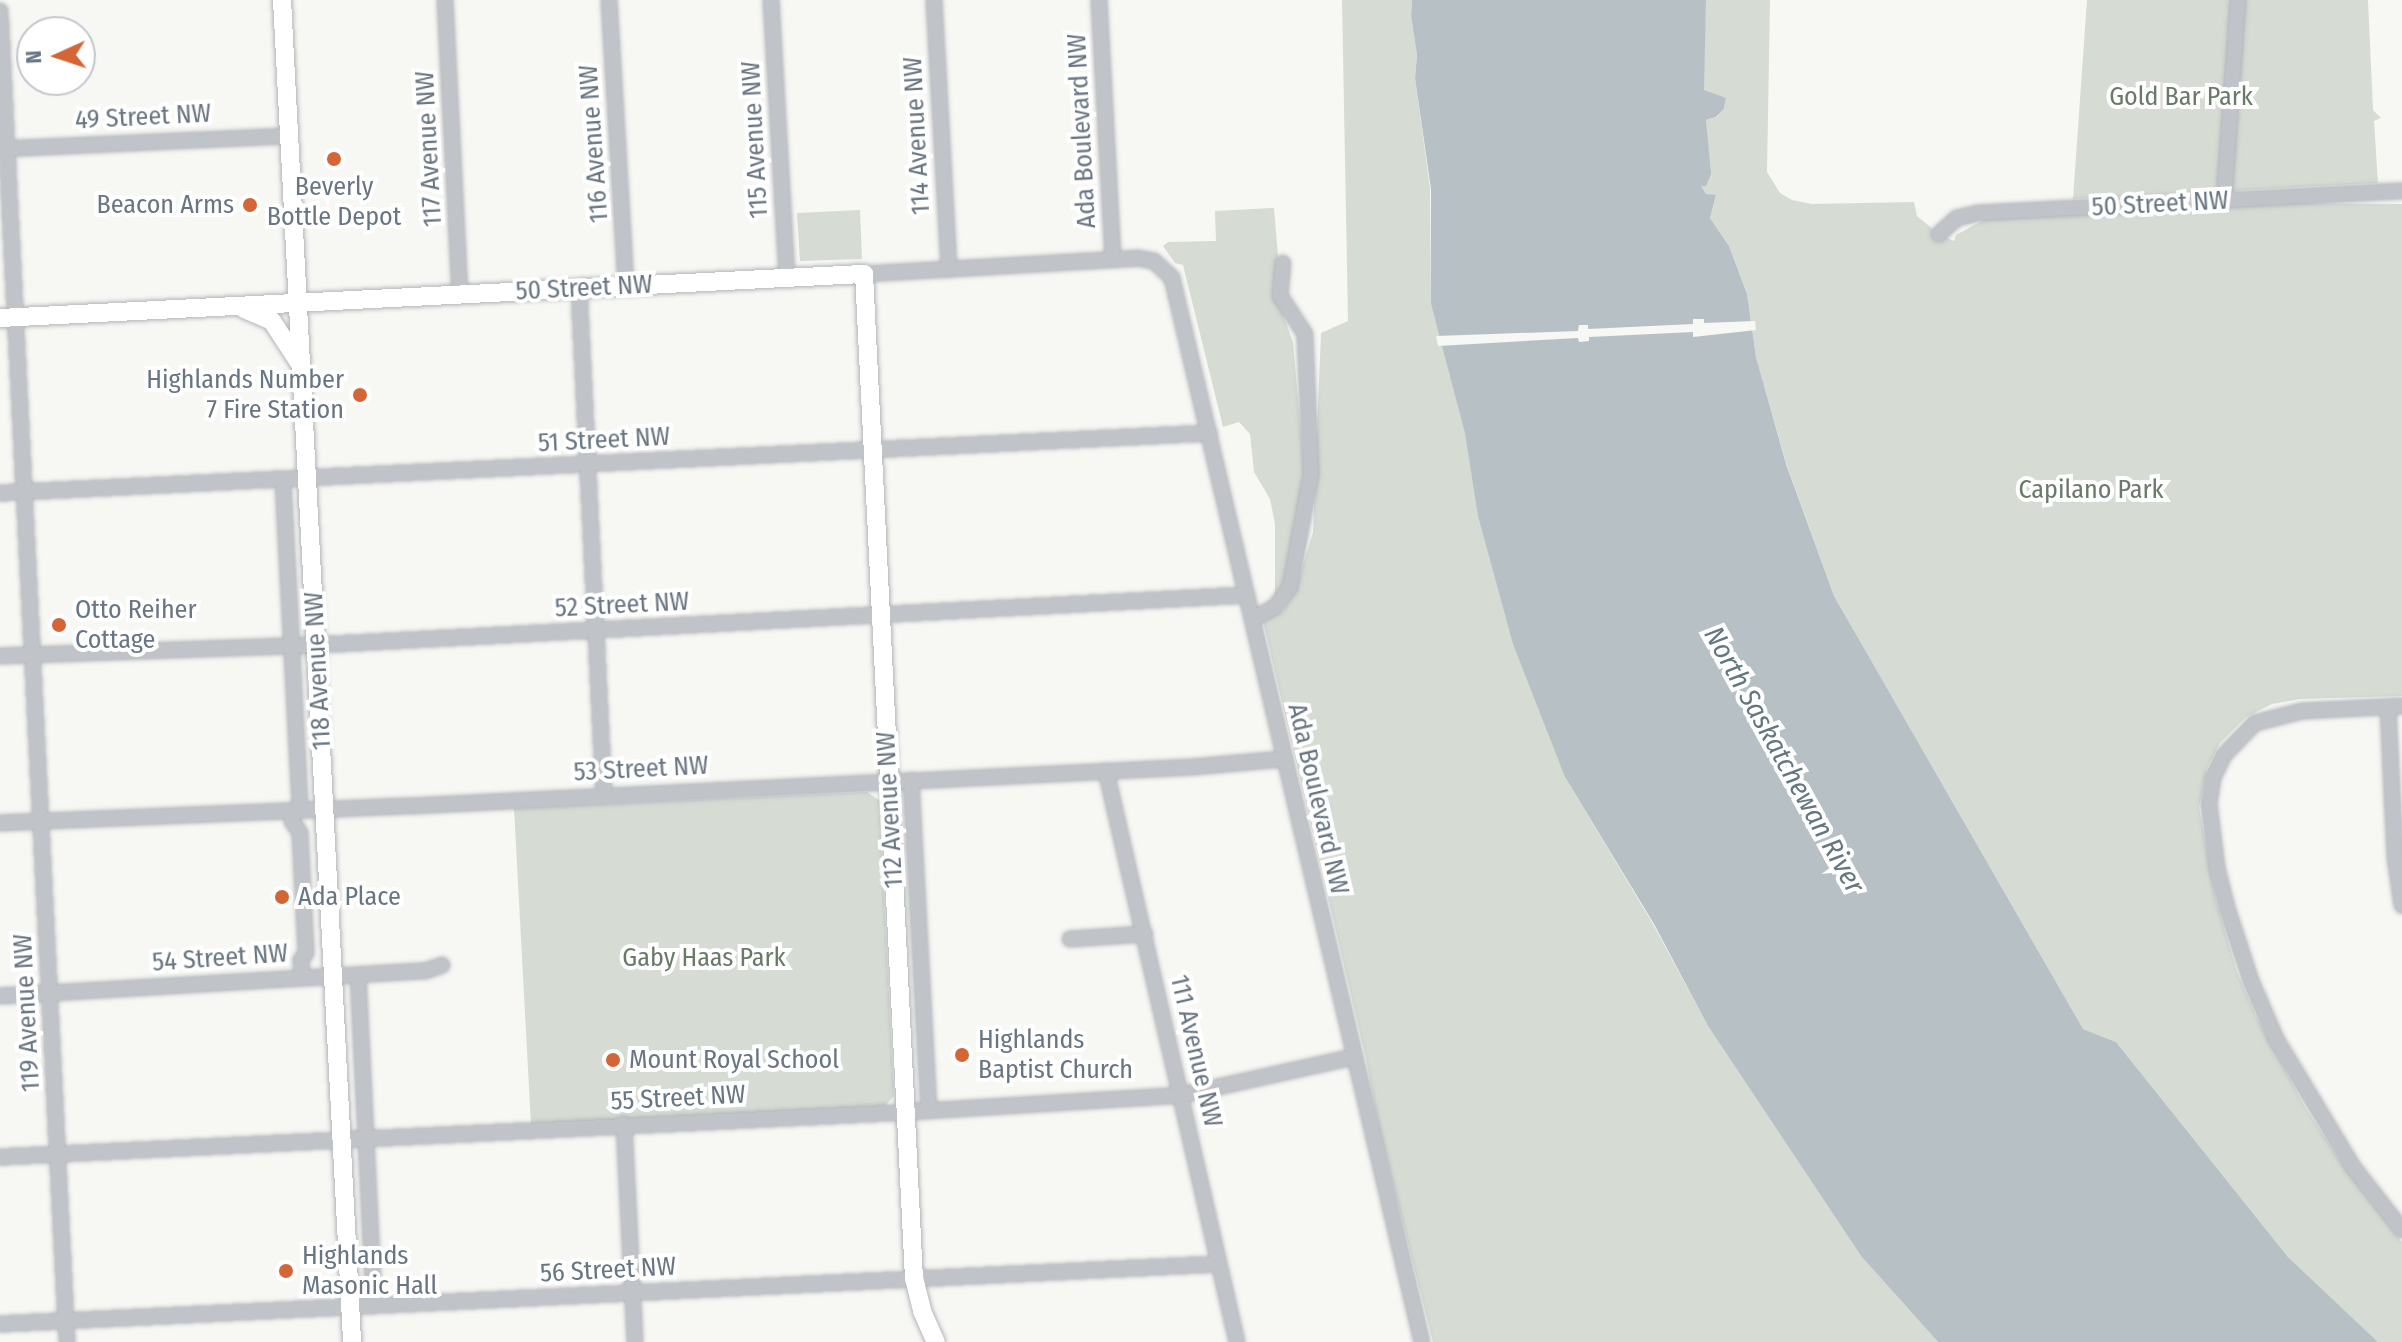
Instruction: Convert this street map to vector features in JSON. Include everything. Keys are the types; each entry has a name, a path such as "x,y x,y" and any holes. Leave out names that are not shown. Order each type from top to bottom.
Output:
{"main road":[{"name":"118 Avenue NW","path":"282,0 352,1342"},
{"name":"50 Street NW","path":"8,318 864,274"},
{"name":"112 Avenue NW","path":"864,274 914,1278 922,1311 936,1342"},
{"path":"233,306 272,321 302,367"}],"street":[{"name":"117 Avenue NW","path":"445,0 460,295"},
{"name":"116 Avenue NW","path":"609,0 626,286"},
{"name":"115 Avenue NW","path":"771,0 787,277"},
{"name":"114 Avenue NW","path":"934,0 949,270"},
{"name":"Ada Boulevard NW","path":"1099,0 1113,259"},
{"path":"2224,201 2238,0"},
{"name":"119 Avenue NW","path":"0,11 8,318 25,492 67,1342"},
{"name":"49 Street NW","path":"4,149 289,136"},
{"name":"50 Street NW","path":"1939,234 1957,218 1978,213 2398,193"},
{"name":"50 Street NW","path":"864,274 1138,258 1165,268"},
{"path":"1253,619 1275,607 1290,587 1311,474 1305,334 1280,296 1283,263"},
{"name":"Ada Boulevard NW","path":"1165,268 1172,278 1210,433 1283,759 1422,1342"},
{"path":"579,289 604,795"},
{"name":"51 Street NW","path":"0,493 1210,433"},
{"name":"118 Avenue NW","path":"283,481 292,646 296,810 292,821 300,833 306,953 301,960 302,977"},
{"name":"52 Street NW","path":"0,656 317,645 1247,595"},
{"path":"2402,905 2395,707 2302,711 2255,723 2224,755 2210,791 2211,830 2227,908 2251,981 2287,1061 2353,1167 2402,1230"},
{"name":"53 Street NW","path":"0,823 325,810 1106,771 1283,759"},
{"name":"111 Avenue NW","path":"1106,771 1237,1342"},
{"name":"112 Avenue NW","path":"911,780 929,1111"},
{"path":"1070,939 1145,934"},
{"name":"54 Street NW","path":"0,996 425,971 442,965"},
{"path":"358,975 374,1305"},
{"name":"55 Street NW","path":"0,1157 342,1142 1182,1095 1353,1057"},
{"path":"624,1124 635,1342"},
{"name":"56 Street NW","path":"0,1324 1219,1264"}],"green space":[{"path":"1342,0 1412,0 1411,16 1417,55 1415,78 1430,188 1431,304 1565,777 1653,924 1708,1026 1861,1256 1938,1342 1433,1342 1379,1128 1366,1059 1263,621 1283,610 1296,589 1313,532 1321,333 1348,321"},
{"name":"Capilano Park","path":"1706,0 1770,0 1767,172 1780,193 1792,200 1812,204 1914,202 1917,216 1939,234 1954,241 1956,235 1985,219 2284,203 2402,204 2402,696 2300,699 2272,704 2246,717 2220,743 2207,768 2199,807 2216,901 2237,972 2256,1016 2305,1107 2340,1161 2402,1242 2402,1342 2378,1342 2288,1257 2116,1042 2083,1029 1834,596 1786,463 1756,357 1747,294 1729,246 1710,218 1716,196 1706,194 1700,185 1708,153 1706,120 1717,117 1724,109 1726,99 1703,90"},
{"name":"Gold Bar Park","path":"2087,0 2368,0 2373,110 2381,118 2374,121 2378,183 2073,199"},
{"path":"1274,208 1278,256 1273,287 1293,342 1304,468 1301,507 1286,581 1275,596 1275,524 1270,499 1254,472 1250,434 1239,422 1223,427 1183,265 1175,263 1163,246 1168,242 1216,241 1215,211"},
{"path":"860,210 862,259 800,261 797,213"},
{"name":"Gaby Haas Park","path":"867,792 879,800 894,1096 883,1108 531,1125 514,808"}],"water":[{"name":"North Saskatchewan River","path":"1412,0 1706,0 1704,90 1726,98 1724,109 1716,117 1706,120 1711,174 1706,186 1701,186 1706,194 1716,195 1710,218 1729,246 1747,294 1756,357 1786,464 1834,596 2083,1029 2116,1042 2288,1257 2378,1342 1938,1342 1861,1256 1708,1026 1654,924 1565,777 1513,644 1478,516 1465,433 1431,304 1431,189 1415,78 1417,55 1411,16"}],"pier":[{"path":"1693,319 1704,319 1704,323 1755,321 1756,330 1693,337 1693,332 1589,337 1589,341 1579,342 1578,338 1438,346 1436,336 1578,331 1579,325 1588,325 1588,329 1693,324"}],"place":[{"name":"Beverly Bottle Depot","path":"334,159"},
{"name":"Beacon Arms","path":"250,205"},
{"name":"Highlands Number 7 Fire Station","path":"360,395"},
{"name":"Otto Reiher Cottage","path":"59,625"},
{"name":"Ada Place","path":"282,897"},
{"name":"Highlands Baptist Church","path":"962,1055"},
{"name":"Mount Royal School","path":"613,1060"},
{"name":"Highlands Masonic Hall","path":"286,1271"}]}
